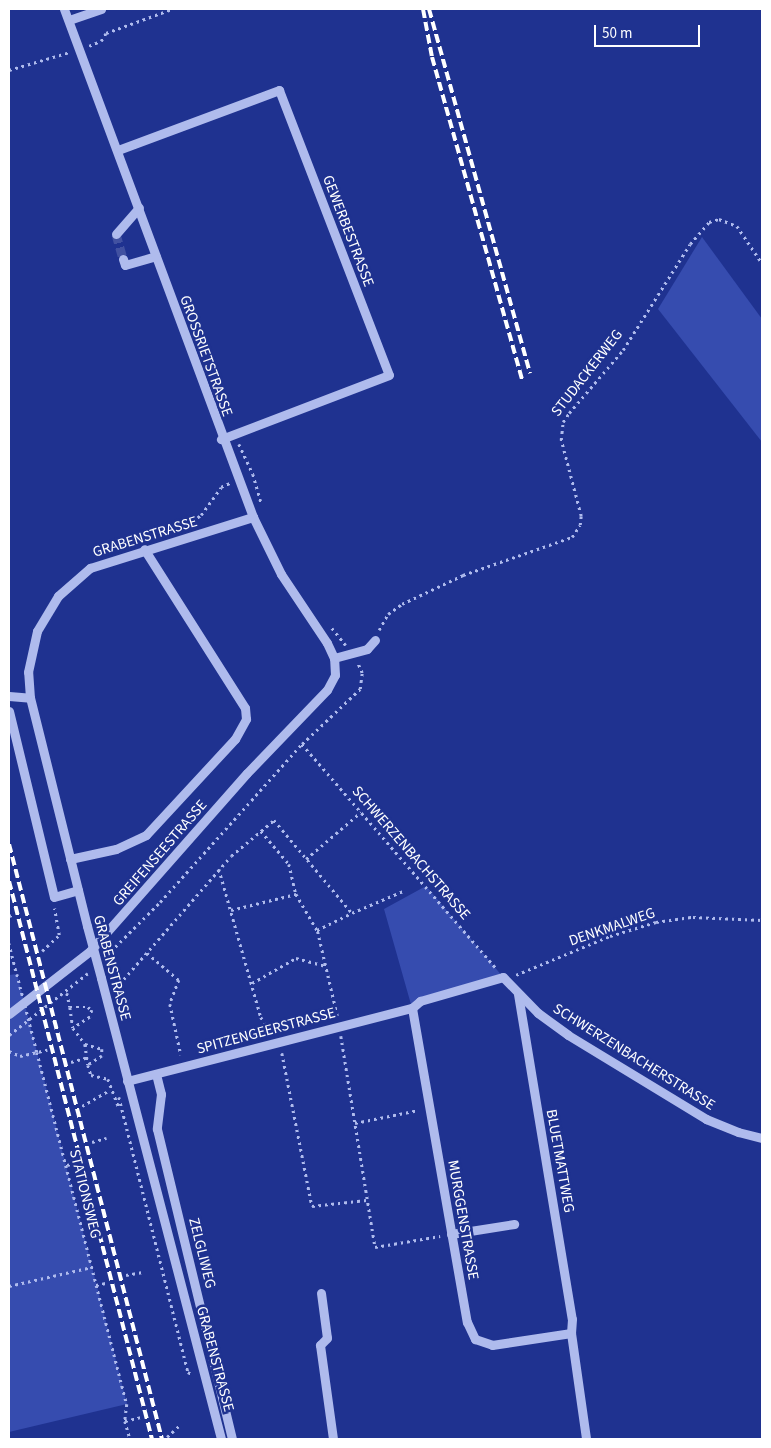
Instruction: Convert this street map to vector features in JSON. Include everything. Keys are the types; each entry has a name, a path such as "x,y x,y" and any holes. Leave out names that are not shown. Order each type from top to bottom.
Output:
{"street":[{"name":"GROSSRIETSTRASSE","path":"64,9 118,150 221,439 253,517 281,574 334,658"},
{"path":"69,20 101,9"},
{"name":"GEWERBESTRASSE","path":"118,150 279,90 388,375 221,439"},
{"path":"116,234 139,208"},
{"path":"123,259 125,266 156,256"},
{"name":"GRABENSTRASSE","path":"222,1439 70,859 30,698 28,672 32,649 46,613 58,596 90,568 144,549 212,532 253,517"},
{"path":"70,859 116,849 146,835 242,730 246,719 245,708 144,549"},
{"path":"334,658 367,649 375,640"},
{"name":"GREIFENSEESTRASSE","path":"9,1014 90,952 247,773 320,697 336,675 334,658"},
{"path":"9,696 30,698"},
{"path":"9,711 54,897 78,890"},
{"name":"SCHWERZENBACHERSTRASSE","path":"503,977 518,994 554,1026 706,1119 738,1132 762,1138"},
{"name":"SPITZENGEERSTRASSE","path":"127,1081 412,1008 420,1001 503,977"},
{"name":"BLUETMATTWEG","path":"518,994 572,1319 571,1333 586,1439"},
{"name":"MURGGENSTRASSE","path":"412,1008 431,1108 466,1322 476,1338 492,1345 571,1333"},
{"name":"ZELGLIWEG","path":"156,1074 161,1094 157,1128 232,1439"},
{"path":"451,1234 514,1224"},
{"path":"321,1293 327,1338 320,1345 333,1439"}],"path":[{"path":"9,70 102,41 106,33 172,9"},
{"name":"STUDACKERWEG","path":"375,640 388,614 402,604 463,575 565,540 577,531 581,516 562,451 563,422 623,350 701,229 718,219 728,221 747,237 762,263"},
{"path":"235,434 253,474 263,509"},
{"path":"182,528 202,515 217,490 227,484"},
{"path":"91,555 137,540"},
{"path":"102,960 160,902 302,744 360,689 362,673 352,653 327,623"},
{"name":"SCHWERZENBACHSTRASSE","path":"302,744 503,977"},
{"path":"306,859 361,812"},
{"path":"106,1000 219,869 274,820 352,913"},
{"path":"261,831 288,864 296,894 317,930 339,1026 375,1247 451,1234"},
{"path":"219,869 252,983 276,1043 312,1206 367,1200"},
{"path":"317,930 403,891"},
{"path":"231,910 296,894"},
{"path":"42,951 59,935 54,897"},
{"name":"DENKMALWEG","path":"503,977 513,976 610,936 656,922 693,917 762,920"},
{"name":"STATIONSWEG","path":"9,943 127,1404 125,1421 130,1439"},
{"path":"147,953 179,980 170,1004 183,1067"},
{"path":"252,983 296,958 325,966"},
{"path":"9,1035 66,993 95,967"},
{"path":"66,993 73,1028 85,1044 91,1075 108,1079 112,1084 110,1090 82,1106"},
{"path":"70,1007 88,1007 92,1010 90,1017 73,1028"},
{"path":"85,1044 102,1049 102,1056 88,1065"},
{"path":"9,1051 20,1056 46,1050"},
{"path":"71,1062 88,1057"},
{"path":"110,1090 121,1110"},
{"path":"355,1123 431,1108"},
{"path":"92,1142 106,1138"},
{"path":"67,1166 76,1163"},
{"path":"9,1286 92,1267"},
{"path":"126,1276 142,1272"},
{"path":"96,1285 106,1283"},
{"path":"125,1421 141,1417"},
{"path":"167,1436 181,1424"}],"shaded area":[{"path":"702,237 762,319 762,442 658,309"},
{"path":"426,886 503,977 420,1001 412,1008 384,909"},
{"path":"17,974 127,1404 9,1432 9,975"}],"tunnel":[{"path":"116,234 123,259"}],"railway":[{"path":"423,9 432,57 523,382"},
{"path":"429,9 530,373"},
{"path":"9,844 162,1439"},
{"path":"9,881 152,1439"}]}
